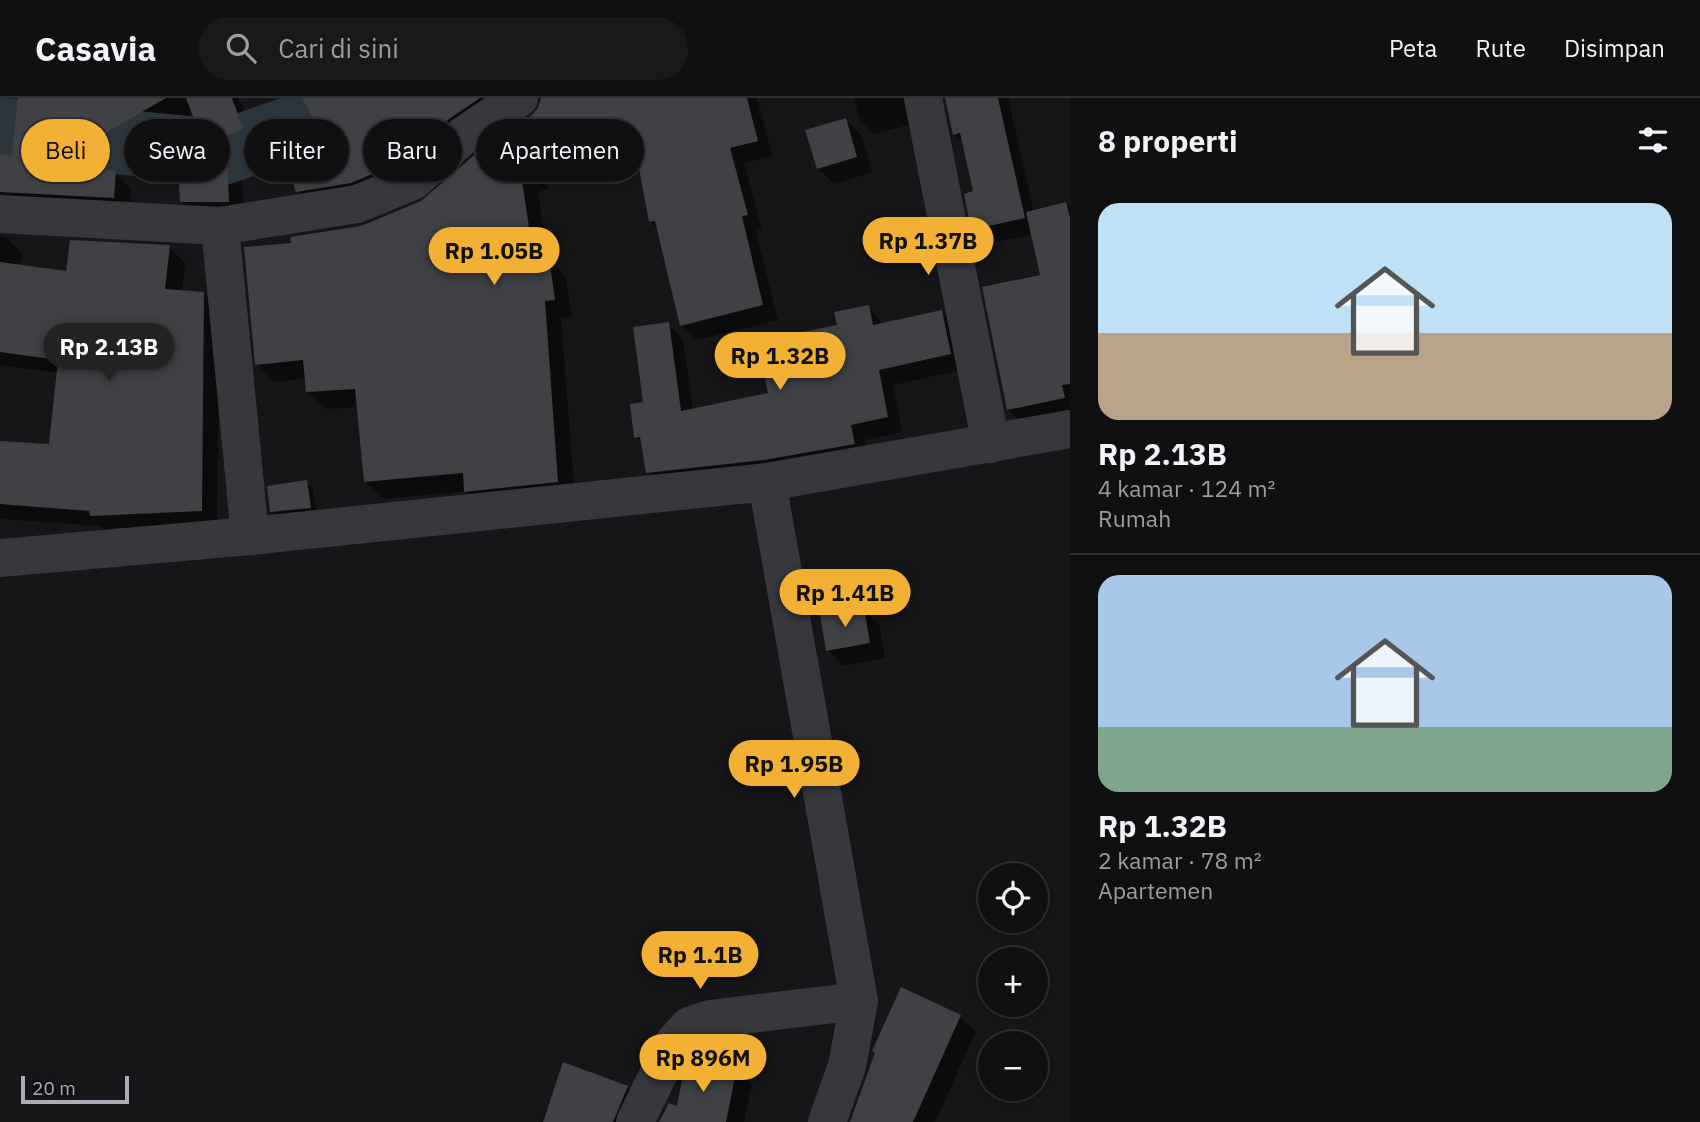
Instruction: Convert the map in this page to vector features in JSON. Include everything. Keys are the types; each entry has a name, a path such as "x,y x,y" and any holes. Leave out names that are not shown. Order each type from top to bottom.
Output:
{"street":[{"path":"0,214 220,226 357,204 413,181 464,135 519,98"},
{"path":"923,98 991,444"},
{"path":"220,226 250,536"},
{"path":"0,558 250,536 767,482 1070,429"},
{"path":"767,482 859,1001 847,1066 827,1122"},
{"path":"635,1122 673,1044 688,1026 710,1019 859,1001"}],"building":[{"path":"18,98 166,98 130,119 124,119 124,122 110,130 110,119 21,119 21,182 110,182 110,170 116,171 114,198 0,192 0,154 12,156"},
{"path":"186,98 232,98 243,129 230,134 230,119 194,119"},
{"path":"302,98 480,98 449,119 363,119 363,178 351,183 296,192 293,182 349,182 349,119 313,119"},
{"path":"541,98 747,98 758,141 730,148 748,215 742,216 763,305 680,326 655,221 649,222 642,182 644,182 644,119 527,119 538,108"},
{"path":"945,98 998,98 1025,218 971,230 964,194 973,191 960,133 953,135"},
{"path":"846,118 857,157 817,169 805,130"},
{"path":"476,154 476,182 522,182 534,260 549,258 555,300 545,301 558,482 464,492 463,473 364,482 355,389 306,392 303,360 255,365 244,247 291,243 290,237 361,226 421,201 443,182 462,182 462,166"},
{"path":"179,182 228,182 229,202 180,202"},
{"path":"1066,202 1070,218 1070,384 1062,385 1065,398 1007,410 982,287 1040,275 1026,212"},
{"path":"70,240 170,245 165,289 204,292 202,511 90,516 89,511 0,504 0,441 49,444 58,360 0,352 0,262 66,271"},
{"path":"869,305 873,325 942,310 951,354 879,370 888,417 851,425 855,444 764,460 646,473 640,437 634,438 630,404 643,402 633,327 669,322 681,411 768,393 757,341 837,325 834,312"},
{"path":"307,480 311,508 270,512 267,486"},
{"path":"864,607 870,643 826,651 820,615"},
{"path":"901,987 961,1015 913,1122 850,1122 875,1053 872,1051"},
{"path":"690,1058 737,1067 726,1122 659,1122 669,1103 677,1106 683,1074"},
{"path":"563,1062 628,1086 613,1122 543,1122"}],"waterway":[{"path":"0,130 224,152 381,98"}]}
